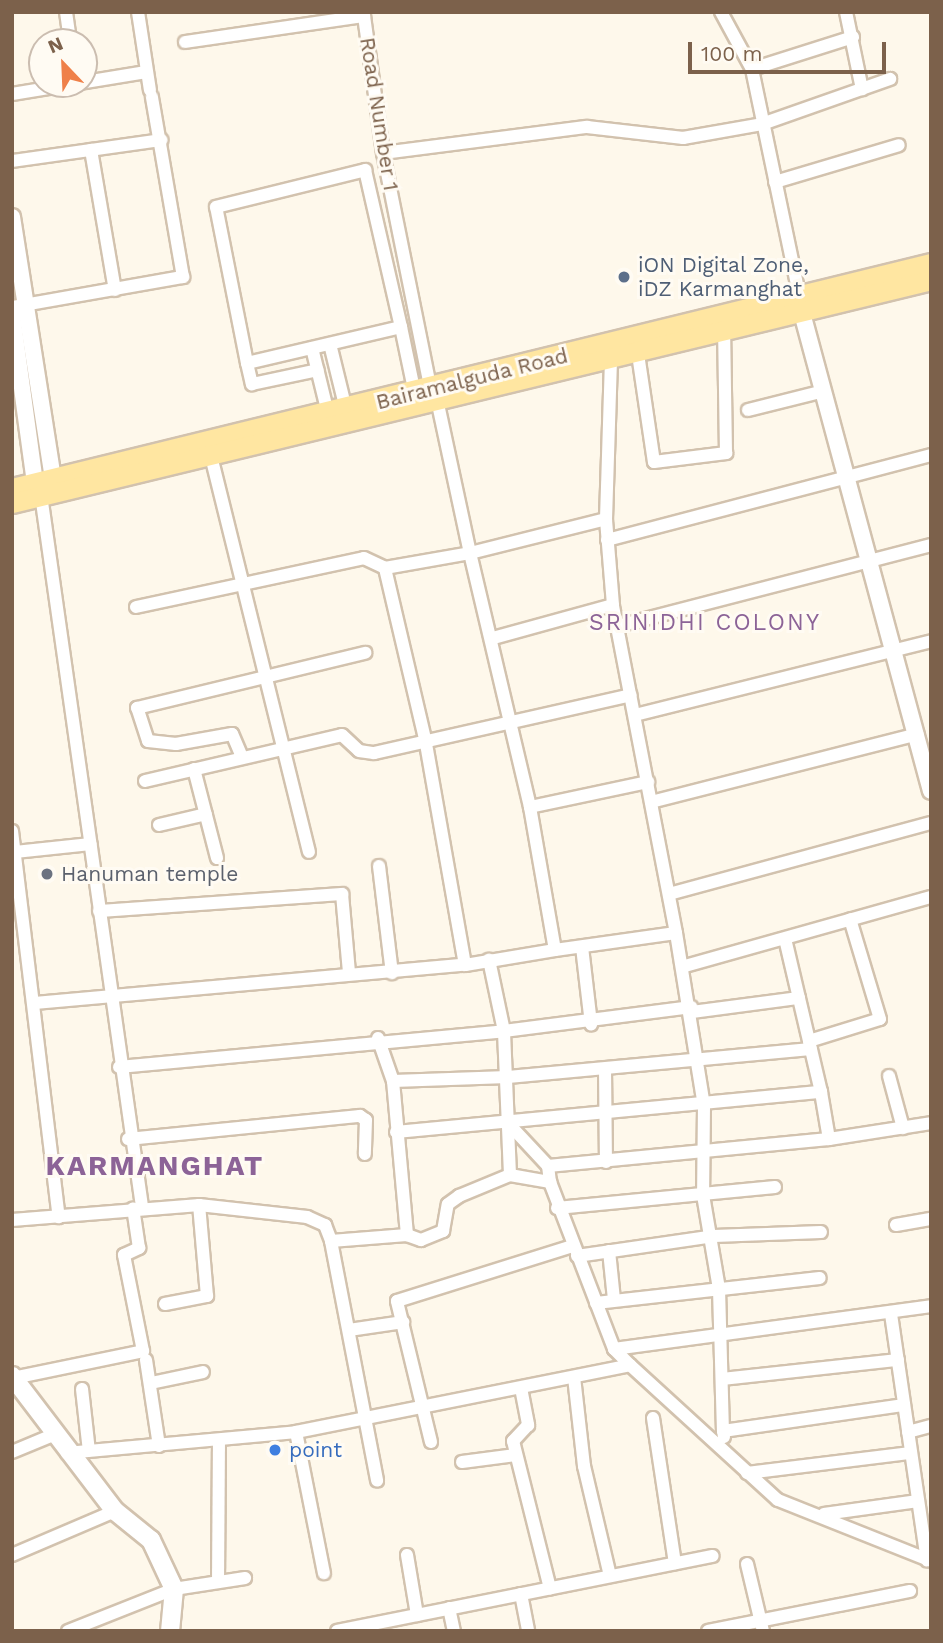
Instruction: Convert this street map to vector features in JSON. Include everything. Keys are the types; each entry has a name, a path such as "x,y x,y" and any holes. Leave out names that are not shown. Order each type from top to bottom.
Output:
{"main road":[{"name":"Bairamalguda Road","path":"210,450 337,411 611,360 724,332 931,263"},
{"name":"Bairamalguda Road","path":"12,488 43,485 210,450 801,305 931,279"},
{"name":"Bairamalguda Road","path":"12,503 43,485"},
{"path":"13,1377 66,1453 115,1511 151,1540 174,1589 170,1631"}],"street":[{"path":"17,310 183,277 162,140 146,72 138,12"},
{"path":"721,12 752,69 801,305 928,771 931,791"},
{"path":"846,12 862,89"},
{"name":"Road Number 1","path":"185,42 364,16 383,153 428,396"},
{"path":"752,69 853,37"},
{"path":"98,81 146,72"},
{"path":"383,153 587,127 683,138 762,124 890,79"},
{"path":"12,162 162,140"},
{"path":"775,182 899,145"},
{"path":"91,150 115,290"},
{"path":"318,370 252,384 216,207 362,170 401,327 428,396 493,638 530,807 555,950"},
{"path":"12,217 17,310 43,485 137,1207 139,1248 124,1255 143,1351 13,1377"},
{"path":"247,363 401,327"},
{"path":"638,354 654,462 726,453 724,332"},
{"path":"330,344 337,411"},
{"path":"312,348 318,370 337,411"},
{"path":"611,360 606,519 613,605 676,933 685,965 699,1060 707,1153 703,1195 714,1237 719,1289 723,1431 726,1449"},
{"path":"748,410 824,391"},
{"path":"210,450 245,583 309,852"},
{"path":"607,540 931,455"},
{"path":"136,607 364,558 385,568 470,553 606,519"},
{"path":"618,626 931,545"},
{"path":"385,568 426,743 465,965"},
{"path":"493,638 613,605"},
{"path":"635,715 931,641"},
{"path":"242,757 232,734 176,744 148,741 137,708 267,674 365,653"},
{"path":"145,781 284,747 342,736 359,751 374,753 631,695"},
{"path":"651,802 917,734"},
{"path":"194,769 217,858"},
{"path":"530,807 648,782"},
{"path":"159,825 206,814"},
{"path":"669,894 931,823"},
{"path":"12,831 60,1217"},
{"path":"16,852 90,844"},
{"path":"379,866 392,973"},
{"path":"99,911 342,894 349,973"},
{"path":"685,965 931,897"},
{"path":"393,1081 508,1077 605,1069 810,1045 880,1019 850,919"},
{"path":"35,1003 110,993 349,973 392,973 465,965 676,933"},
{"path":"785,939 821,1092 829,1139"},
{"path":"582,947 591,1024"},
{"path":"489,960 504,1031 510,1175"},
{"path":"119,1066 378,1038 591,1024 799,998"},
{"path":"378,1038 393,1081 407,1235"},
{"path":"605,1069 603,1116 606,1162"},
{"path":"889,1076 903,1128"},
{"path":"396,1132 603,1116 821,1092"},
{"path":"128,1139 360,1116 366,1120 365,1154"},
{"path":"507,1122 548,1166 557,1208 614,1349 630,1366 726,1449 747,1474 778,1500 823,1514 929,1560"},
{"path":"548,1166 707,1153 829,1139 931,1123"},
{"path":"331,1241 407,1235 436,1236 451,1200 510,1175 550,1182"},
{"path":"557,1208 775,1187"},
{"path":"12,1220 137,1207 199,1205 307,1217 326,1224 377,1482"},
{"path":"165,1304 207,1296 199,1205"},
{"path":"896,1225 931,1219"},
{"path":"432,1442 397,1301 575,1251 609,1251 714,1237 821,1232"},
{"path":"609,1251 614,1298"},
{"path":"596,1303 614,1298 820,1278"},
{"path":"614,1349 721,1333 891,1314 931,1306"},
{"path":"891,1314 929,1560"},
{"path":"349,1330 403,1322"},
{"path":"146,1360 159,1446"},
{"path":"722,1379 898,1360"},
{"path":"66,1453 296,1432 364,1416 630,1366"},
{"path":"151,1383 203,1372"},
{"path":"574,1377 584,1466 610,1576"},
{"path":"522,1388 528,1422 513,1437 550,1588"},
{"path":"82,1389 89,1451"},
{"path":"723,1431 904,1405"},
{"path":"653,1418 675,1563"},
{"path":"908,1432 931,1426"},
{"path":"296,1432 324,1573"},
{"path":"12,1452 53,1435"},
{"path":"218,1582 219,1440"},
{"path":"747,1474 911,1453"},
{"path":"462,1462 516,1455"},
{"path":"823,1514 918,1501"},
{"path":"12,1555 115,1511"},
{"path":"407,1555 417,1615"},
{"path":"337,1631 382,1626 449,1608 713,1556"},
{"path":"747,1564 762,1626"},
{"path":"68,1631 174,1589 245,1578"},
{"path":"708,1631 762,1626 910,1591"},
{"path":"521,1594 528,1631"},
{"path":"449,1608 454,1631"}],"place":[{"name":"iON Digital Zone, iDZ Karmanghat","path":"624,277"},
{"name":"Hanuman temple","path":"47,874"},
{"name":"point","path":"275,1450"}],"district":[{"name":"SRINIDHI COLONY","path":"705,623"},
{"name":"KARMANGHAT","path":"155,1166"}]}
